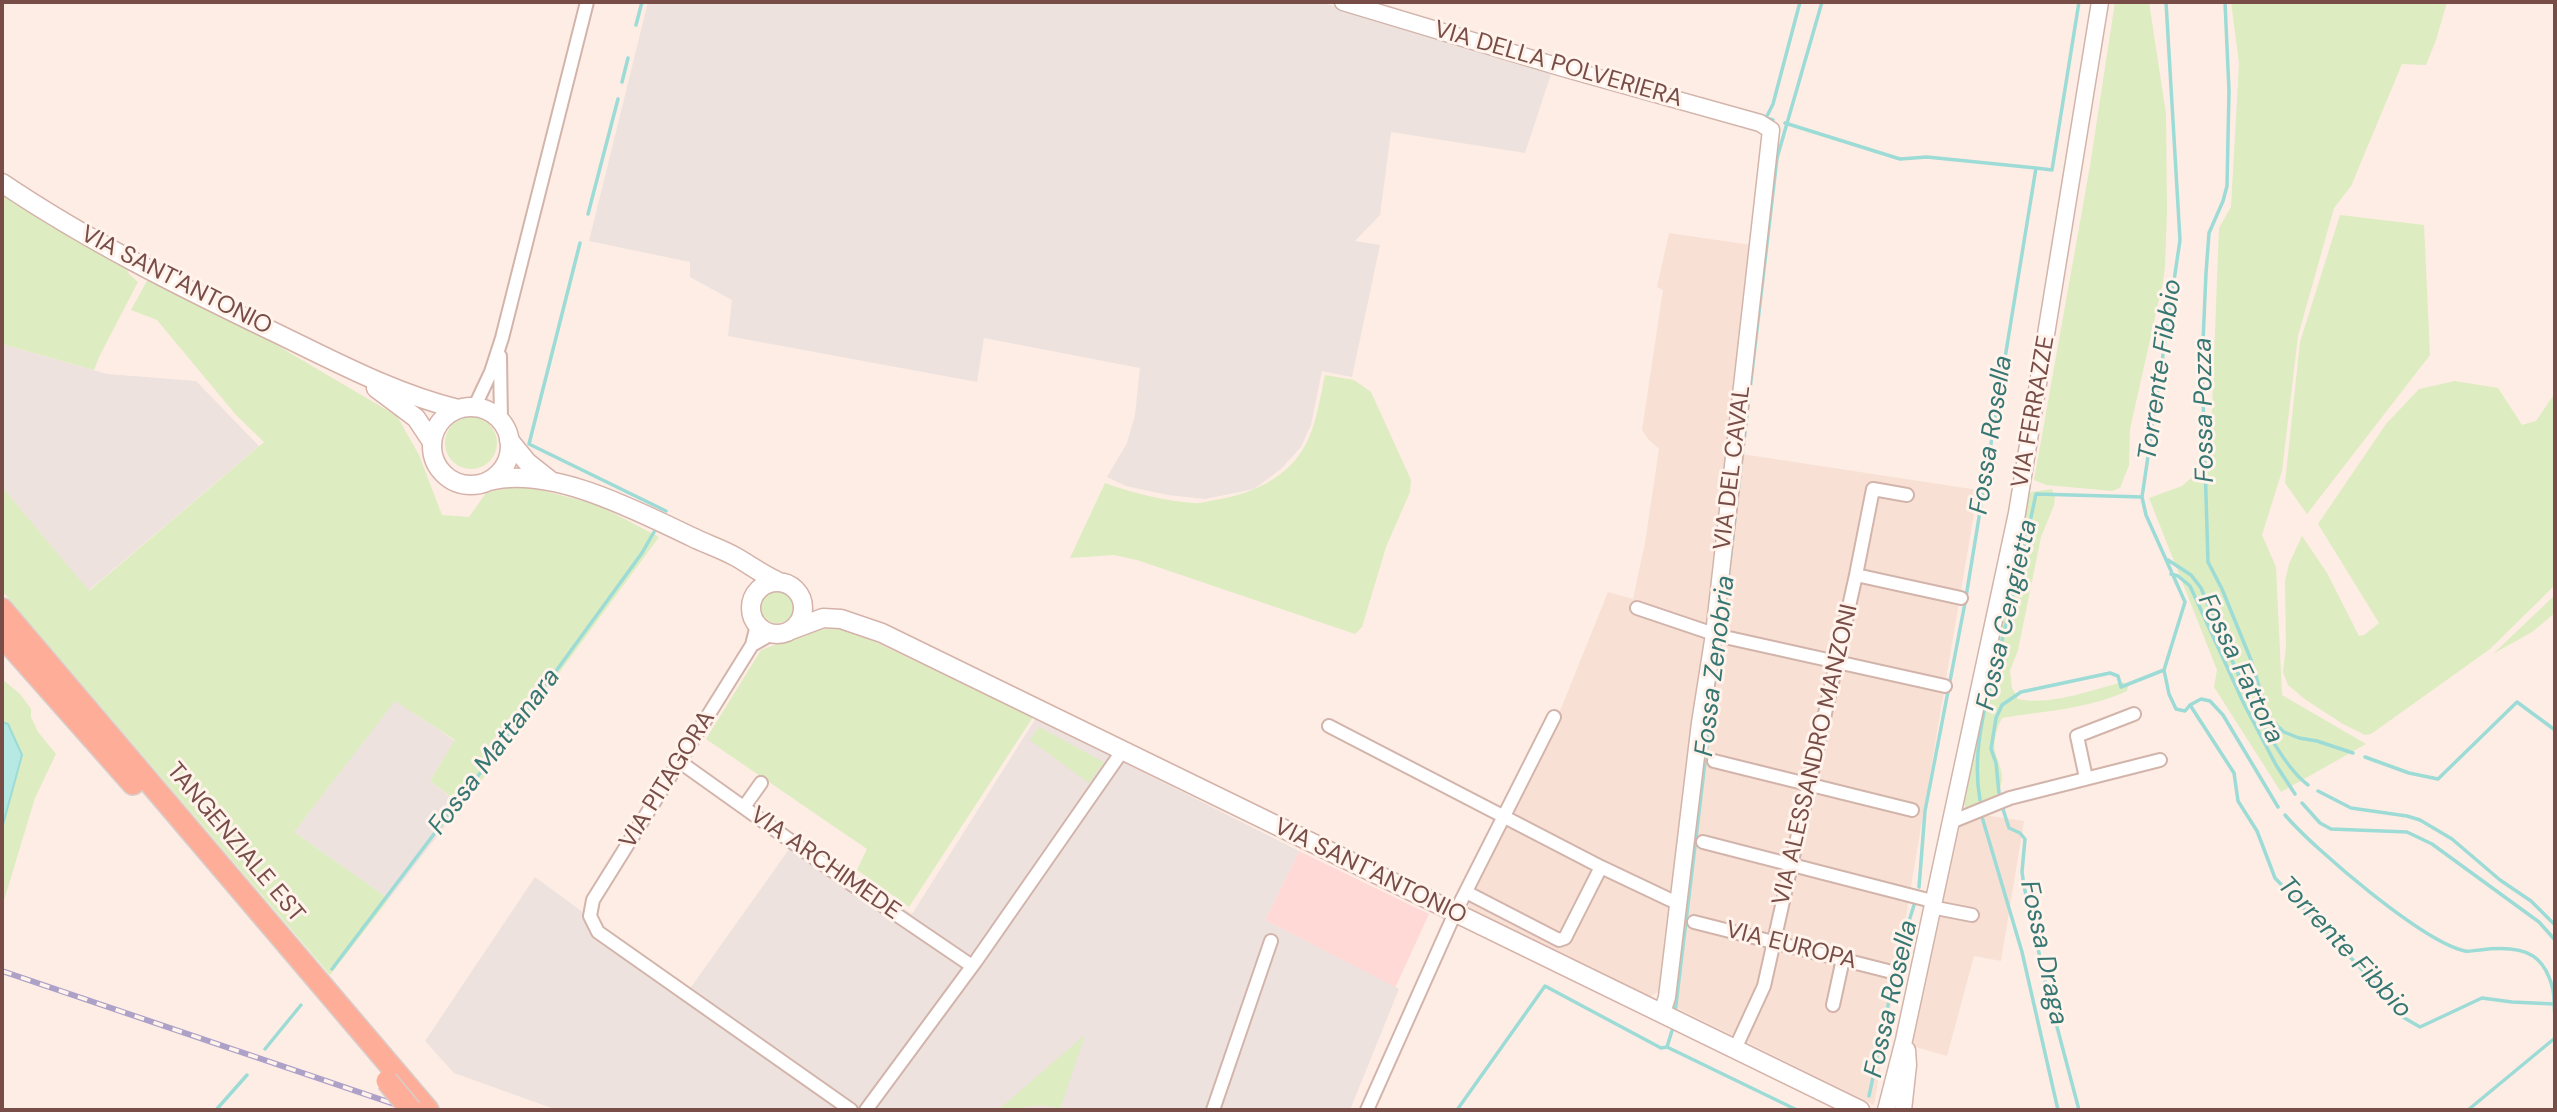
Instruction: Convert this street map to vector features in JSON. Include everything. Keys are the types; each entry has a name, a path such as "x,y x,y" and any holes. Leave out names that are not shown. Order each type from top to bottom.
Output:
{"highway":[{"name":"TANGENZIALE EST","path":"2,610 392,1078 411,1110"},
{"name":"TANGENZIALE EST","path":"2,636 392,1078 428,1110"}],"main road":[{"name":"VIA SANT'ANTONIO","path":"2,183 145,270 354,371 428,401 493,414 501,422 509,440 527,461 553,483"},
{"name":"VIA SANT'ANTONIO","path":"354,371 416,418 432,442 437,466 444,475 466,485 478,485 506,476 520,477 553,483 621,503 734,556 777,582 794,588 801,599 819,606 846,610 882,633"},
{"path":"432,442 440,422 466,409"},
{"path":"489,481 497,475 508,459 509,440"},
{"name":"VIA SANT'ANTONIO","path":"709,546 748,578 752,612"},
{"path":"777,582 764,585 758,590 752,612 762,629 782,631 800,619 803,606 801,599"},
{"name":"VIA SANT'ANTONIO","path":"782,631 823,618 841,619 882,633 1860,1110"}],"street":[{"path":"466,409 491,372 499,346 587,2"},
{"name":"VIA DELLA POLVERIERA","path":"1343,2 1760,123 1771,130"},
{"name":"VIA FERRAZZE","path":"1904,1040 2017,513 2100,2"},
{"name":"VIA DEL CAVAL","path":"1662,1013 1667,996 1700,723 1722,636 1771,130"},
{"path":"499,346 501,422"},
{"name":"VIA ALESSANDRO MANZONI","path":"1735,1049 1764,986 1873,489 1907,495"},
{"path":"1856,575 1961,598"},
{"path":"1637,608 1722,636 1945,686"},
{"name":"VIA PITAGORA","path":"752,612 756,629 752,645 593,900 590,916 597,932 851,1110"},
{"path":"752,645 782,631"},
{"path":"2086,778 2077,736 2134,714"},
{"path":"1367,1110 1455,913 1554,717"},
{"path":"1329,726 1601,867 1679,904"},
{"path":"866,1110 1123,750"},
{"path":"1951,822 2010,798 2160,760"},
{"path":"1714,761 1912,810"},
{"name":"VIA ARCHIMEDE","path":"680,762 971,966"},
{"path":"744,807 761,783"},
{"path":"1703,842 1972,915"},
{"path":"1466,892 1559,940 1565,938 1601,867"},
{"name":"VIA EUROPA","path":"1694,922 1888,971"},
{"path":"1213,1110 1271,942"},
{"path":"1833,1005 1843,959"},
{"path":"1886,1110 1904,1040"},
{"path":"1903,1110 1908,1065 1904,1040"}],"shaded area":[{"path":"648,2 1320,2 1552,71 1525,153 1391,132 1380,215 1355,241 1380,245 1352,377 1322,371 1311,425 1301,447 1281,469 1254,489 1205,499 1126,486 1107,477 1127,443 1135,415 1140,368 984,338 977,382 728,336 732,300 690,277 690,262 589,241"},
{"path":"1669,233 1751,245 1720,524 1662,990 1649,997 1468,908 1473,890 1562,706 1608,592 1633,599 1645,543 1659,449 1642,430 1663,290 1657,287"},
{"path":"2,344 107,374 196,381 259,446 88,591 2,487"},
{"path":"1742,454 1978,490 1874,1105 1671,1005"},
{"path":"395,700 455,741 430,781 461,805 389,899 294,832"},
{"path":"1036,718 1299,851 1265,920 1399,989 1350,1110 557,1110 454,1073 425,1041 535,877 689,990 797,838 912,914"},
{"path":"1957,811 2024,821 2001,961 1974,956 1947,1056 1912,1046"},
{"path":"1299,851 1429,914 1395,988 1265,920"}],"green space":[{"path":"2115,2 2149,2 2166,114 2167,211 2163,282 2130,429 2129,465 2120,488 2112,491 2046,485 2034,480 2090,166"},
{"path":"2231,2 2447,2 2426,65 2402,64 2351,186 2334,208 2298,336 2282,471 2262,535 2276,567 2282,695 2366,744 2281,792 2214,687 2217,670 2149,498 2182,486 2210,462 2219,228 2231,207 2239,63"},
{"path":"2,187 125,265 129,274 138,282 94,370 2,344"},
{"path":"2340,215 2424,225 2430,355 2307,514 2285,483 2300,342"},
{"path":"148,279 234,320 397,416 419,455 442,515 469,517 486,493 522,485 598,505 659,537 512,737 514,739 462,805 430,781 455,740 395,701 294,832 389,899 330,975 2,591 2,487 89,591 264,442 236,415 157,320 131,310"},
{"path":"1325,375 1354,380 1371,392 1411,480 1410,492 1386,547 1362,627 1355,634 1137,560 1114,555 1070,558 1105,483 1149,496 1199,503 1256,489 1280,475 1307,442 1316,418"},
{"path":"2455,381 2498,388 2522,425 2536,421 2555,393 2555,585 2490,649 2371,734 2365,735 2306,700 2288,685 2283,672 2286,647 2285,581 2289,564 2302,536 2327,573 2359,636 2379,623 2318,524 2386,424 2419,389"},
{"path":"471,417 490,424 497,443 490,462 471,469 452,462 445,443 452,424"},
{"path":"2052,489 2054,505 2041,537 2018,650 2010,671 2012,688 2018,699 2031,701 2071,696 2123,682 2128,687 2127,691 2082,706 2002,718 1995,743 2002,775 2001,786 1995,797 1985,805 1967,809 1964,804 1968,775 2007,592 2015,568 2026,497 2031,492"},
{"path":"777,587 790,592 795,605 790,618 777,623 764,618 759,605 764,592"},
{"path":"2555,595 2555,613 2532,632 2493,654"},
{"path":"846,628 1033,717 909,907 857,870 867,849 706,739 761,650 818,629"},
{"path":"2,679 20,694 31,709 31,717 38,732 56,754 35,798 2,907 2,828 22,755 8,725 2,722"},
{"path":"1039,727 1107,764 1105,768 1100,767 1089,783 1030,740"},
{"path":"1085,1035 1060,1109 1036,1106 998,1110"}],"water":[{"path":"2,722 8,724 22,755 2,828"}],"waterway":[{"name":"Fossa Mattanara","path":"636,25 642,2"},
{"path":"1773,120 1766,118 1773,104 1800,2"},
{"name":"Fossa Zenobria","path":"1725,603 1777,158 1822,2"},
{"name":"Fossa Rosella","path":"1919,887 1925,811 1965,603 2036,168 2052,170 2079,2"},
{"name":"Torrente Fibbio","path":"2166,2 2180,240 2142,497 2146,515 2185,602 2164,670 2169,694 2176,709 2185,711 2190,705 2234,773 2238,801 2257,831 2275,878 2369,977 2401,1016 2420,1027 2482,998 2554,1004 2555,1018"},
{"name":"Fossa Pozza","path":"2225,2 2229,91 2227,186 2209,233 2202,364 2208,562 2251,660 2272,721 2284,732 2299,738 2353,753"},
{"name":"Fossa Mattanara","path":"622,82 628,58"},
{"name":"Fossa Mattanara","path":"588,214 618,99"},
{"path":"1785,123 1900,159 1927,157 2036,168"},
{"name":"Fossa Mattanara","path":"580,243 529,444 666,511"},
{"name":"Fossa Cengietta","path":"1980,800 1979,738 2036,494 2142,497"},
{"name":"Fossa Mattanara","path":"332,969 524,715 642,553 654,532"},
{"name":"Fossa Fattora","path":"2168,560 2191,575 2201,588 2233,664 2262,723 2293,770 2308,785"},
{"path":"2171,574 2190,586 2244,704 2276,765 2295,794"},
{"name":"Fossa Zenobria","path":"1675,1013 1717,662"},
{"name":"Fossa Draga","path":"1999,793 1996,763 1991,749 1996,718 2002,705 2021,692 2110,673 2118,676 2121,687 2164,670"},
{"name":"Torrente Fibbio","path":"2190,705 2201,699 2210,701 2223,715 2278,807"},
{"name":"Fossa Pozza","path":"2365,757 2409,773 2438,779 2517,702 2555,730"},
{"name":"Fossa Fattora","path":"2318,791 2351,808 2420,820 2452,839 2500,880 2531,901 2555,925"},
{"path":"2302,803 2320,823 2331,829 2407,832 2432,844 2539,922 2555,940"},
{"name":"Fossa Draga","path":"2002,806 2009,828 2020,833 2025,839 2022,872 2024,886 2047,989 2079,1110"},
{"name":"Torrente Fibbio","path":"2285,815 2344,871 2423,931 2465,951 2507,949 2533,956 2549,977 2554,1004"},
{"name":"Fossa Cengietta","path":"1982,817 2022,952 2058,1110"},
{"name":"Fossa Rosella","path":"1869,1096 1899,953 1915,902"},
{"name":"Fossa Zenobria","path":"1457,1110 1545,986 1661,1048 1667,1047 1674,1024"},
{"name":"Fossa Mattanara","path":"265,1049 301,1005"},
{"path":"2468,1110 2555,1038"},
{"path":"1667,1047 1797,1110"},
{"name":"Fossa Mattanara","path":"216,1110 247,1075"}],"railway":[{"path":"2,971 412,1110"}]}
